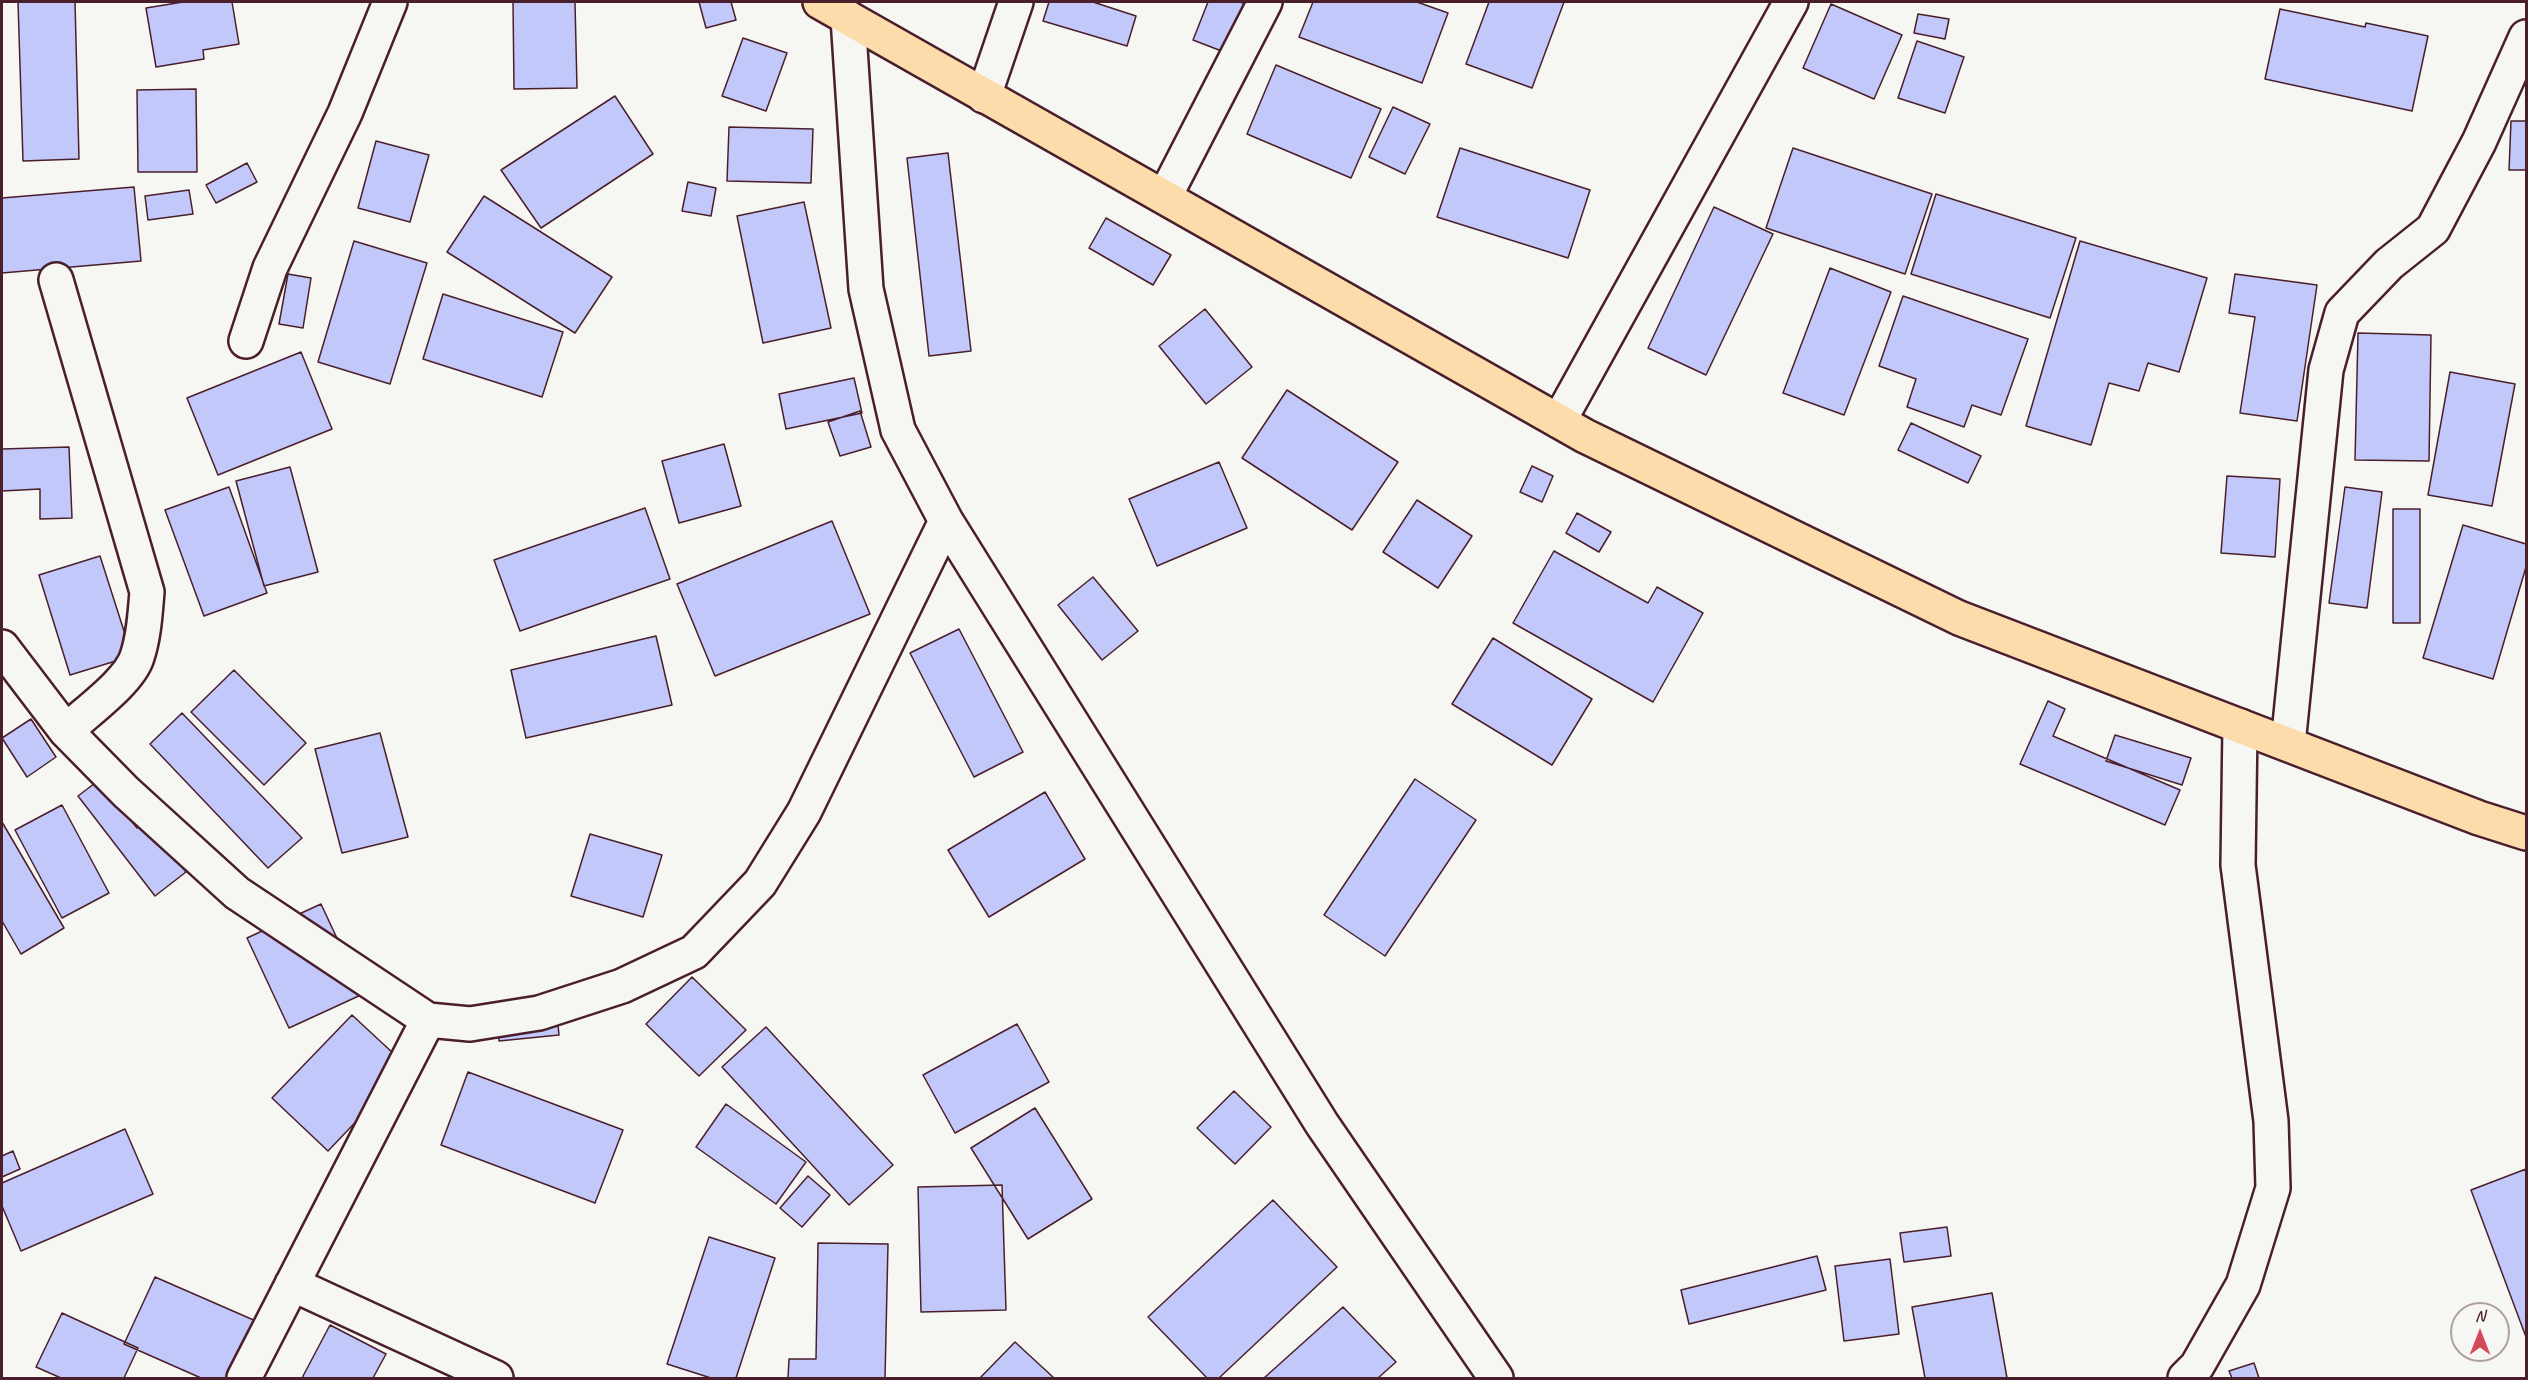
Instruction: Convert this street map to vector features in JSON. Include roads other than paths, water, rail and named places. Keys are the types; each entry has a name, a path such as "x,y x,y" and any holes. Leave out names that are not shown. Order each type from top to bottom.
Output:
{"main road":[{"path":"820,2 1585,436 1959,618 2479,818 2526,833"}],"street":[{"path":"246,341 270,268 345,113 390,2"},
{"path":"984,96 1016,2"},
{"path":"1165,196 1265,2"},
{"path":"1558,421 1791,2"},
{"path":"848,18 866,289 898,430 946,521 1322,1124 1496,1378"},
{"path":"2288,744 2326,370 2342,313 2389,264 2433,230 2479,142 2526,37"},
{"path":"56,280 147,592 145,625 137,659 124,678 66,731"},
{"path":"2,647 66,731 126,792 237,893 428,1020 470,1024 539,1013 622,986 694,952 760,883 804,812 946,521"},
{"path":"2185,1378 2198,1366 2243,1285 2273,1188 2271,1121 2238,865 2240,726"},
{"path":"244,1378 428,1020"},
{"path":"292,1284 496,1378"}]}
